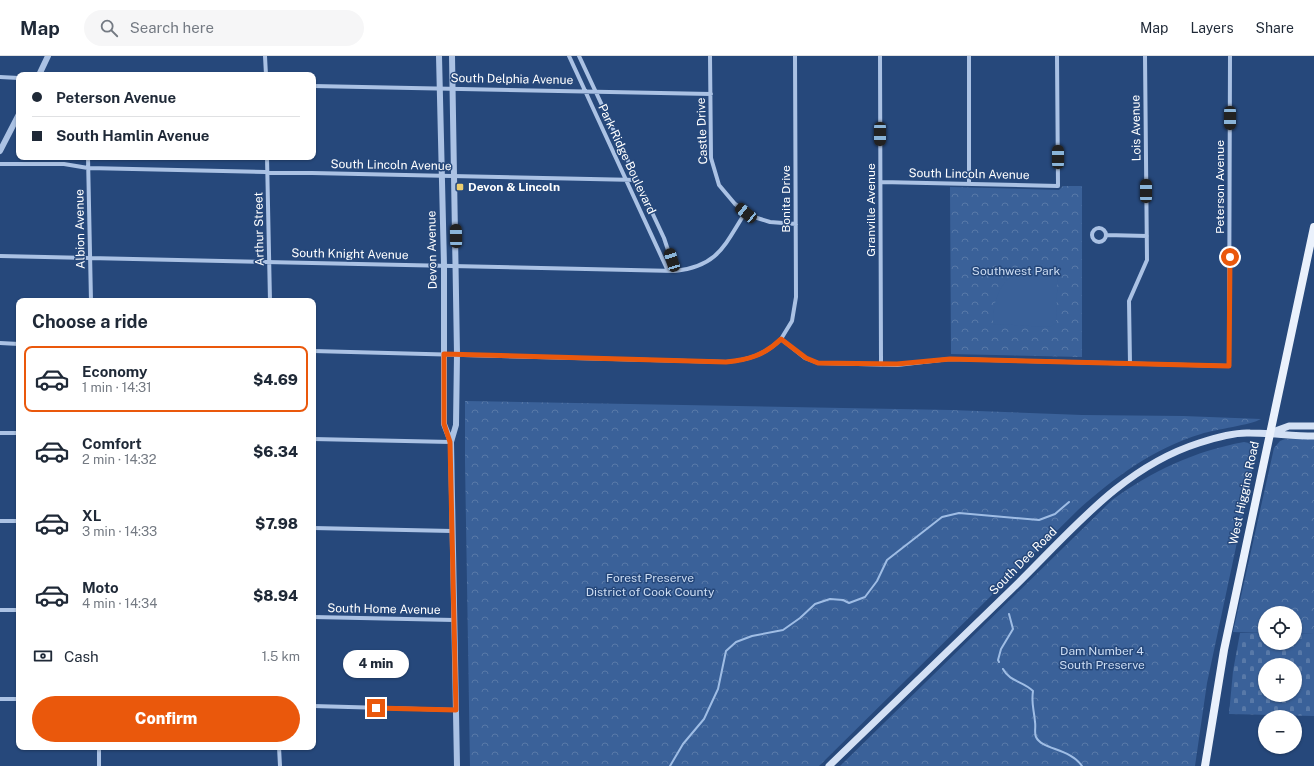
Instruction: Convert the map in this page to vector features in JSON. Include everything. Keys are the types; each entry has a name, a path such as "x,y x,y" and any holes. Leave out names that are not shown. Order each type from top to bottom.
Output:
{"main road":[{"name":"West Higgins Road","path":"1205,766 1224,650 1314,227"},
{"path":"1269,434 1289,426 1314,426"},
{"name":"South Dee Road","path":"829,766 1016,584 1085,514 1134,475 1159,460 1200,442 1248,432 1314,436"}],"street":[{"path":"40,72 48,56"},
{"path":"265,56 266,72"},
{"name":"Devon Avenue","path":"439,56 444,265 444,424 450,442 457,766"},
{"name":"Devon Avenue","path":"450,442 456,425 457,354 452,56"},
{"name":"Park Ridge Boulevard","path":"569,56 668,271"},
{"name":"Park Ridge Boulevard","path":"579,56 664,238 675,271"},
{"name":"Castle Drive","path":"710,56 711,148 713,167 723,191 746,213 762,220 796,224"},
{"name":"Bonita Drive","path":"316,351 726,362 758,356 766,352 781,339 788,330 795,310 795,56"},
{"name":"Granville Avenue","path":"880,56 881,365"},
{"path":"968,56 969,184"},
{"name":"South Lincoln Avenue","path":"881,182 1058,186 1057,56"},
{"name":"Lois Avenue","path":"1130,364 1129,301 1147,260 1145,56"},
{"name":"Peterson Avenue","path":"1130,364 1229,366 1230,56"},
{"path":"0,77 16,78"},
{"name":"South Delphia Avenue","path":"316,86 711,94"},
{"path":"0,151 16,120"},
{"name":"Albion Avenue","path":"88,160 91,298"},
{"name":"Arthur Street","path":"267,160 270,298"},
{"name":"South Lincoln Avenue","path":"0,164 64,164 88,168 268,173 637,180"},
{"name":"South Knight Avenue","path":"0,256 675,271 694,268 711,260 719,253 746,213"},
{"path":"1106,235 1147,236"},
{"path":"781,339 811,361 881,365 950,359 1130,364"},
{"path":"0,343 16,344"},
{"path":"0,433 16,433"},
{"path":"316,439 450,442"},
{"path":"0,521 16,521"},
{"path":"316,528 452,531"},
{"path":"0,610 16,610"},
{"name":"South Home Avenue","path":"316,617 454,620"},
{"path":"0,699 16,699"},
{"path":"316,706 456,710"},
{"path":"99,750 99,766"},
{"path":"279,750 280,766"}],"green space":[{"name":"Southwest Park","path":"1063,186 1082,186 1082,357 951,354 950,187 1059,190"},
{"path":"1044,263 1058,263 1056,323 1050,327 993,324 996,300 1005,282 1021,270"},
{"name":"Forest Preserve District of Cook County","path":"465,401 951,410 1261,419 1250,423 1207,432 1184,440 1151,455 1121,475 1079,509 819,766 470,766"},
{"path":"1285,439 1314,439 1314,634 1302,633 1302,606 1258,606 1258,633 1233,632 1274,448 1280,441"},
{"name":"Dam Number 4 South Preserve","path":"1244,442 1254,444 1256,446 1256,453 1207,683 1195,766 840,766 1112,500 1158,471 1208,451"},
{"path":"1240,633 1258,633 1258,650 1302,650 1302,633 1314,634 1314,716 1302,716 1302,710 1258,710 1258,715 1229,714 1233,671"}],"waterway":[{"path":"670,766 683,744 704,719 718,689 726,651 736,642 752,636 783,630 800,618 815,604 830,599 843,600 849,603 865,597 877,581 887,560 942,517 959,513 1039,520 1055,514 1069,502"},
{"path":"999,662 998,660 1001,649 1013,629 1009,614"},
{"path":"1003,669 1009,677 1033,691 1032,703 1035,734 1039,741 1071,756 1082,766"}],"place":[{"name":"Devon & Lincoln","path":"460,187"}],"route":[{"path":"376,708 456,710 450,442 444,424 444,354 726,362 758,356 766,352 781,339 806,358 818,363 881,365 918,363 950,359 1229,366 1230,257"}]}
